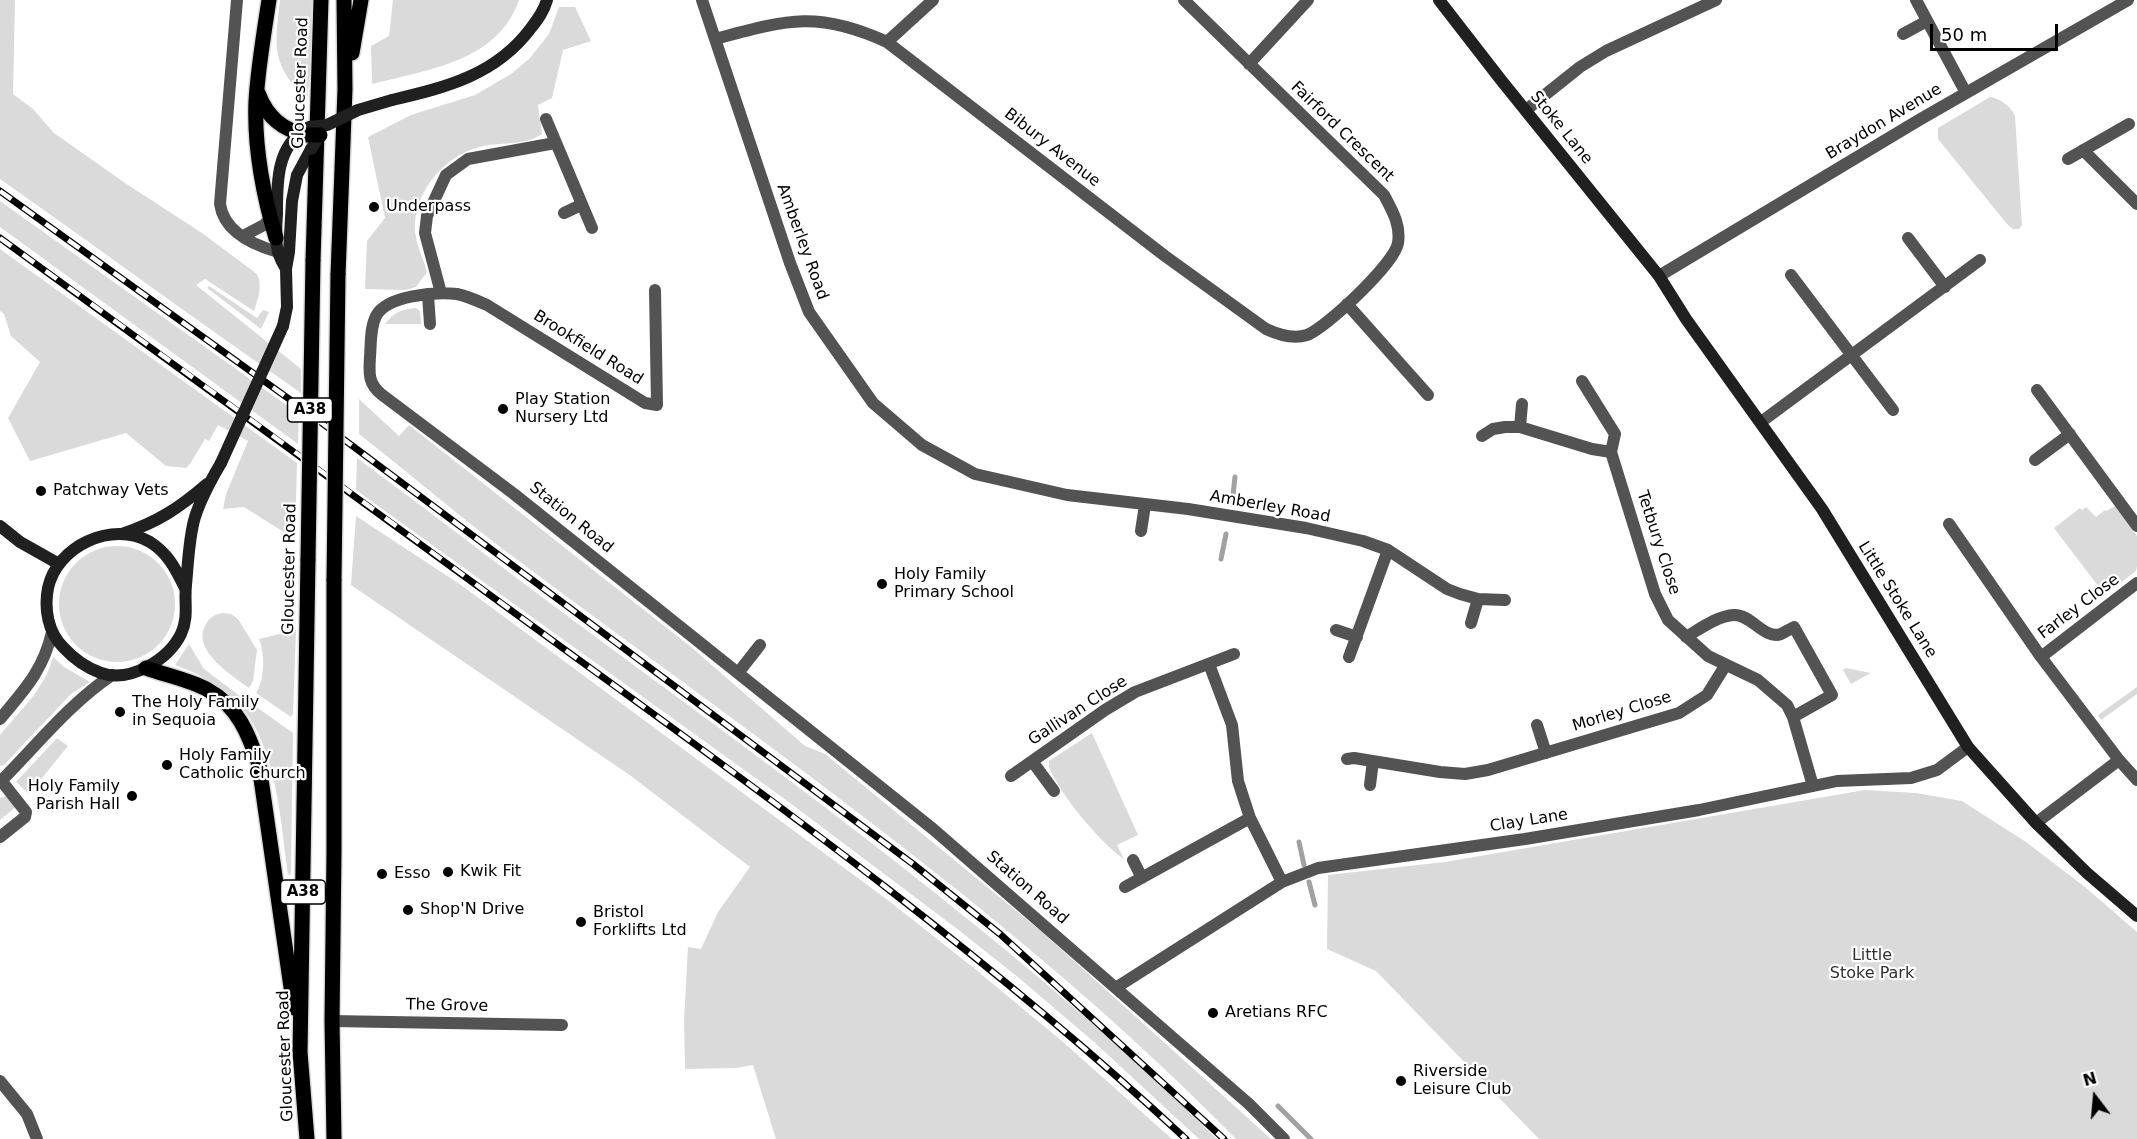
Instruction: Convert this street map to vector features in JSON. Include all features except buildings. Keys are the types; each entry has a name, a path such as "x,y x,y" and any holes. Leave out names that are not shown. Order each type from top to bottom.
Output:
{"main road":[{"path":"268,0 257,90 258,157 274,216 277,245"},
{"name":"Gloucester Road","path":"307,1139 300,1052 313,261 321,0"},
{"name":"A38","path":"334,1139 332,1021 334,579 338,275 345,89 344,0"},
{"path":"345,89 361,0"},
{"path":"257,90 262,106 284,128 312,134"},
{"path":"146,669 208,690 232,709 249,733 259,765 300,1052"}],"street":[{"path":"210,481 184,503 150,525 122,534 96,537 76,547 59,564 48,586 46,608 52,632 72,656 101,673 112,675 136,672 146,669 169,651 181,634 187,612 185,588 195,518 283,326 288,289 286,269 277,245 256,246 227,224 222,216 220,204 237,0"},
{"path":"243,236 264,225 274,216 278,172 289,145 358,110 451,85 498,62 518,45 545,9 547,0"},
{"name":"Amberley Road","path":"702,0 809,312 873,404 922,445 975,474 1067,495 1188,509 1306,528 1363,541 1388,550 1447,589 1478,599 1505,600"},
{"path":"887,42 933,0"},
{"name":"Fairford Crescent","path":"1184,0 1384,195 1395,215 1398,245 1393,256 1347,304"},
{"path":"1249,64 1308,0"},
{"name":"Stoke Lane","path":"1439,0 1659,276"},
{"path":"1526,110 1580,67 1606,51 1716,0"},
{"path":"1916,0 1966,93"},
{"name":"Braydon Avenue","path":"1659,276 2018,62 2128,0"},
{"name":"Bibury Avenue","path":"715,39 781,22 812,20 863,31 887,42 1165,256 1266,329 1286,336 1308,335 1347,304"},
{"path":"1904,34 1927,21"},
{"path":"546,119 592,228"},
{"path":"2068,159 2129,124"},
{"path":"286,269 292,201 297,175 312,134"},
{"path":"430,324 435,294 425,233 426,216 446,175 468,159 555,143"},
{"path":"2083,150 2137,204"},
{"path":"564,213 581,205"},
{"path":"1908,238 1944,287"},
{"path":"1761,422 1980,260"},
{"path":"1791,275 1893,410"},
{"name":"Little Stoke Lane","path":"1659,276 1686,319 1822,508 1968,747 2036,823 2087,873 2137,916"},
{"name":"Brookfield Road","path":"381,394 373,387 369,373 373,325 377,314 395,300 435,294 460,295 487,305 645,403 657,405 655,290"},
{"path":"1347,304 1428,395"},
{"name":"Tetbury Close","path":"1582,381 1615,434 1611,452 1655,594 1668,620 1708,656 1758,680 1787,705 1793,717 1813,786"},
{"path":"2037,390 2137,526"},
{"name":"Station Road","path":"381,394 514,494 933,829 1262,1115 1284,1139"},
{"path":"1520,427 1522,404"},
{"path":"1482,436 1493,429 1520,427 1592,449 1611,452"},
{"path":"2035,460 2070,434"},
{"path":"1141,531 1145,505"},
{"name":"Farley Close","path":"1949,524 2041,657 2119,760 2137,780"},
{"path":"0,526 20,542 59,564"},
{"path":"122,534 148,542 170,558 185,588"},
{"path":"1349,657 1388,550"},
{"name":"Farley Close","path":"2041,657 2137,583"},
{"path":"1471,623 1478,599"},
{"path":"1686,637 1717,620 1735,614 1748,618 1775,635 1780,635 1794,627 1832,695 1793,717"},
{"path":"1336,630 1357,637"},
{"path":"0,719 33,678 47,653 52,632"},
{"path":"738,673 760,645"},
{"name":"Gallivan Close","path":"1011,776 1105,710 1135,692 1234,654"},
{"path":"1209,664 1232,725 1238,781 1250,818 1282,882"},
{"name":"Morley Close","path":"1347,759 1465,774 1488,770 1679,713 1707,695 1725,666"},
{"path":"0,837 25,817 26,812 0,780 86,693 112,675"},
{"path":"1537,725 1546,753"},
{"name":"Clay Lane","path":"1117,987 1282,882 1318,868 1525,839 1699,810 1813,786 1864,779 1911,777 1937,770 1968,747"},
{"path":"2036,823 2119,760"},
{"name":"Gallivan Close","path":"1032,761 1054,791"},
{"path":"1370,784 1372,761"},
{"path":"1125,887 1250,818"},
{"path":"1133,860 1142,878"},
{"name":"The Grove","path":"332,1021 561,1025"},
{"path":"0,1081 27,1114 37,1139"}],"green space":[{"path":"0,0 15,0 13,94 33,109 54,133 202,233 257,274 260,288 254,311 205,279 196,285 301,369 301,393 0,179"},
{"path":"280,0 312,0 311,67 307,101 287,76 278,55 277,31"},
{"path":"393,0 519,0 509,21 495,37 477,50 437,68 372,84 371,46 389,36"},
{"path":"559,7 575,7 591,41 563,50 552,98 538,105 542,134 521,142 470,150 456,157 444,167 424,192 415,222 416,237 427,272 416,287 405,290 365,289 367,241 385,218 368,137 411,115 475,95 511,74 530,58 549,34"},
{"path":"1990,97 2005,104 2015,116 2022,225 2019,229 2013,229 2007,224 1938,139 1938,128"},
{"path":"0,201 299,414 298,444 0,227"},
{"path":"0,249 297,463 295,539 244,507 223,509 226,494 248,441 218,425 209,441 205,439 186,468 166,466 126,433 30,461 8,418 40,362 11,336 4,314 0,311"},
{"path":"209,286 257,318 263,310 269,312 261,329 207,288"},
{"path":"416,308 420,311 421,324 385,324 398,312"},
{"path":"359,399 399,436 409,425 691,647 805,746 825,754 1042,932 1271,1139 1236,1139 1154,1059 1069,982 981,909 800,769 502,548 359,434"},
{"path":"357,458 935,892 1079,1012 1217,1139 1199,1139 1094,1042 956,928 786,800 356,490"},
{"path":"2115,506 2137,536 2137,566 2136,571 2105,595 2054,528 2080,508 2082,510 2086,507 2096,517"},
{"path":"356,516 461,585 889,901 1063,1042 1172,1139 776,1139 753,1065 736,1068 685,1069 684,1020 688,947 701,949 718,912 750,867 631,776 351,585"},
{"path":"117,546 139,550 158,563 171,582 175,604 171,626 158,645 139,658 117,662 95,658 76,645 63,626 59,604 63,582 76,563 95,550"},
{"path":"223,613 231,614 238,619 257,650 253,681 249,688 216,662 204,645 205,626 212,617"},
{"path":"296,630 293,714 291,717 256,693 261,681 263,666 259,639"},
{"path":"189,644 204,669 240,696 235,701 207,680 175,665"},
{"path":"53,657 64,667 90,682 71,694 4,765 0,766 0,735 38,689"},
{"path":"1846,668 1871,673 1851,684 1843,670"},
{"path":"2137,687 2137,694 2101,720 2098,715"},
{"path":"251,703 293,733 291,874 288,875 280,810 271,768 264,747 244,710"},
{"path":"1092,733 1138,835 1117,845 1124,859 1081,817 1049,767 1049,761"},
{"path":"57,738 68,746 29,794 16,782"},
{"name":"Little Stoke Park","path":"1865,790 1916,793 1962,801 2026,842 2085,887 2137,932 2137,1139 1539,1139 1376,971 1327,949 1328,875 1445,862"},
{"path":"6,796 17,806 0,820 0,798"}],"waterway":[{"path":"1232,504 1235,477"},
{"path":"1221,559 1226,534"},
{"path":"1299,842 1304,865"},
{"path":"1309,882 1315,905"},
{"path":"1278,1106 1311,1139"}],"railway":[{"path":"0,191 303,409 913,864 1000,934 1224,1139"},
{"path":"0,238 732,772 888,889 1039,1010 1186,1139"}],"place":[{"name":"Underpass","path":"374,207"},
{"name":"Play Station Nursery Ltd","path":"503,409"},
{"name":"Patchway Vets","path":"41,491"},
{"name":"Holy Family Primary School","path":"882,584"},
{"name":"The Holy Family in Sequoia","path":"120,712"},
{"name":"Holy Family Catholic Church","path":"167,765"},
{"name":"Holy Family Parish Hall","path":"132,796"},
{"name":"Kwik Fit","path":"448,872"},
{"name":"Esso","path":"382,874"},
{"name":"Shop'N Drive","path":"408,910"},
{"name":"Bristol Forklifts Ltd","path":"581,922"},
{"name":"Aretians RFC","path":"1213,1013"},
{"name":"Riverside Leisure Club","path":"1401,1081"}]}
